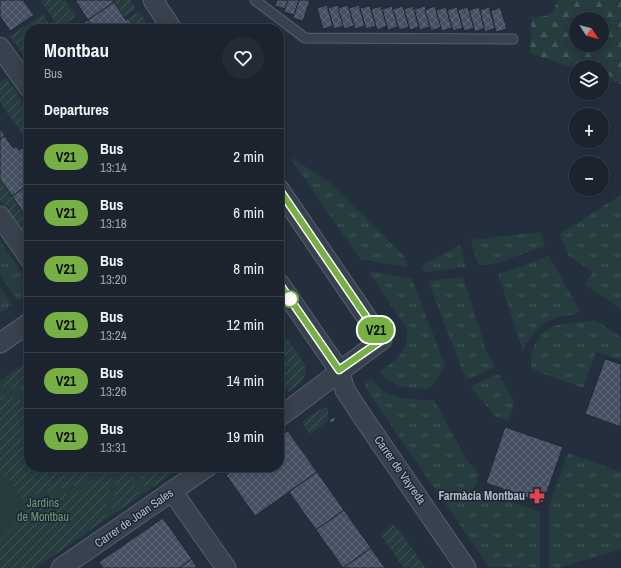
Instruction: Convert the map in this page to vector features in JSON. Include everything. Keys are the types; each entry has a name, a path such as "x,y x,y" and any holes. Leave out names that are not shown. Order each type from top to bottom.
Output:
{"street":[{"path":"153,0 169,24"},
{"path":"0,47 24,81"},
{"path":"284,197 382,340 339,370 306,398 284,413"},
{"path":"0,216 24,251"},
{"name":"Carrer de Vayreda","path":"284,290 339,370 346,390 360,413 466,568"},
{"path":"0,343 24,326"},
{"name":"Carrer de Joan Sales","path":"61,568 200,472"},
{"path":"172,491 226,568"}],"lane":[{"path":"255,0 305,38 513,39"}],"green space":[{"path":"40,0 65,0 76,16 65,24 49,24 54,20"},
{"path":"112,0 130,0 136,8 124,17"},
{"path":"557,0 621,0 621,84 609,80 609,60 569,60 569,67 530,53 532,17 545,16 554,9"},
{"path":"139,12 147,24 130,24 128,19"},
{"path":"43,14 49,24 28,24"},
{"path":"24,27 24,53 22,54 10,36"},
{"path":"6,78 24,103 24,137 0,102 0,82"},
{"path":"292,158 329,182 404,256 407,267 360,259 291,159"},
{"path":"0,179 24,214 24,235 0,201"},
{"path":"621,195 621,309 585,285 593,272 568,255 560,234"},
{"path":"541,232 545,246 495,264 478,265 471,240"},
{"path":"0,241 24,276 24,297 18,301 0,275"},
{"path":"460,245 466,267 424,272 421,266"},
{"path":"549,256 580,311 574,315 555,318 543,324 530,339 523,351 498,274"},
{"path":"368,271 412,279 445,366 431,387 425,389 401,387 386,379 380,372 392,363 401,353 406,342 407,335 406,327"},
{"path":"463,277 486,350 495,367 466,380 428,281"},
{"path":"0,287 12,305 0,313"},
{"path":"595,320 621,337 621,360 596,352 583,388 533,370 531,365 532,352 538,339 544,332 551,327 567,323"},
{"path":"284,334 304,363 305,368 304,377 300,383 288,392 284,389"},
{"name":"Jardins de Montbau","path":"24,364 24,472 174,472 36,568 0,568 0,381"},
{"path":"24,364 24,391 0,385 0,381"},
{"path":"499,374 512,398 514,406 508,421 495,416 470,386"},
{"path":"371,378 384,391 391,395 407,399 434,400 466,459 479,474 474,489 540,512 540,568 489,567 366,389 365,384"},
{"path":"0,395 24,401 24,472 98,472 77,485 23,498 10,480 0,474"},
{"path":"328,407 328,421 310,434 302,422 319,410"},
{"path":"568,453 621,472 621,549 558,568 549,568 549,507"},
{"path":"106,472 113,472 104,520 36,568 0,568 0,540 17,523 26,506 37,501 82,490 102,478"},
{"path":"118,472 131,472 134,484 140,496 111,516"},
{"path":"139,472 174,472 147,491"},
{"path":"394,524 426,568 404,568 380,534"}],"building":[{"path":"0,0 23,0 34,15 10,31 0,16"},
{"path":"75,0 112,0 114,2 88,20"},
{"path":"277,0 288,0 285,9 275,6"},
{"path":"288,0 299,0 294,15 284,12"},
{"path":"299,0 310,0 303,21 293,18"},
{"path":"114,2 126,20 128,18 132,24 91,24 88,20"},
{"path":"327,5 333,26 323,29 317,8"},
{"path":"338,5 344,26 334,29 328,8"},
{"path":"348,5 354,26 344,29 338,8"},
{"path":"359,5 365,26 355,29 349,8"},
{"path":"370,6 376,26 366,29 360,8"},
{"path":"381,6 387,26 377,30 371,9"},
{"path":"392,6 398,27 388,30 382,9"},
{"path":"403,6 409,27 399,30 393,9"},
{"path":"413,6 419,27 410,30 404,9"},
{"path":"425,6 430,27 420,30 414,9"},
{"path":"435,6 441,27 431,31 425,10"},
{"path":"446,7 452,28 442,31 436,10"},
{"path":"457,7 463,28 453,31 447,10"},
{"path":"468,7 474,28 464,31 458,10"},
{"path":"479,7 485,28 475,32 469,10"},
{"path":"489,7 495,28 485,32 480,10"},
{"path":"500,7 507,29 496,32 491,11"},
{"path":"88,20 91,24 82,24"},
{"path":"0,128 5,136 0,139"},
{"path":"5,136 13,148 16,146 19,150 24,147 24,188 12,196 0,179 0,139"},
{"path":"24,188 24,214 12,196"},
{"path":"605,359 621,364 621,427 585,414"},
{"path":"334,417 336,420 331,423 329,421"},
{"path":"505,427 563,447 543,503 486,483"},
{"path":"288,431 317,472 255,516 226,475 230,472 284,472 284,434"},
{"path":"317,472 344,510 316,530 289,492"},
{"path":"344,510 371,548 343,568 316,530"},
{"path":"163,518 192,559 179,568 103,568 99,562"},
{"path":"371,548 385,568 343,568"},
{"path":"192,559 197,568 179,568"}],"bus line":[{"name":"V21","path":"284,196 382,340 339,370 284,290"}],"place":[{"name":"Farmàcia Montbau","path":"537,496"}]}
